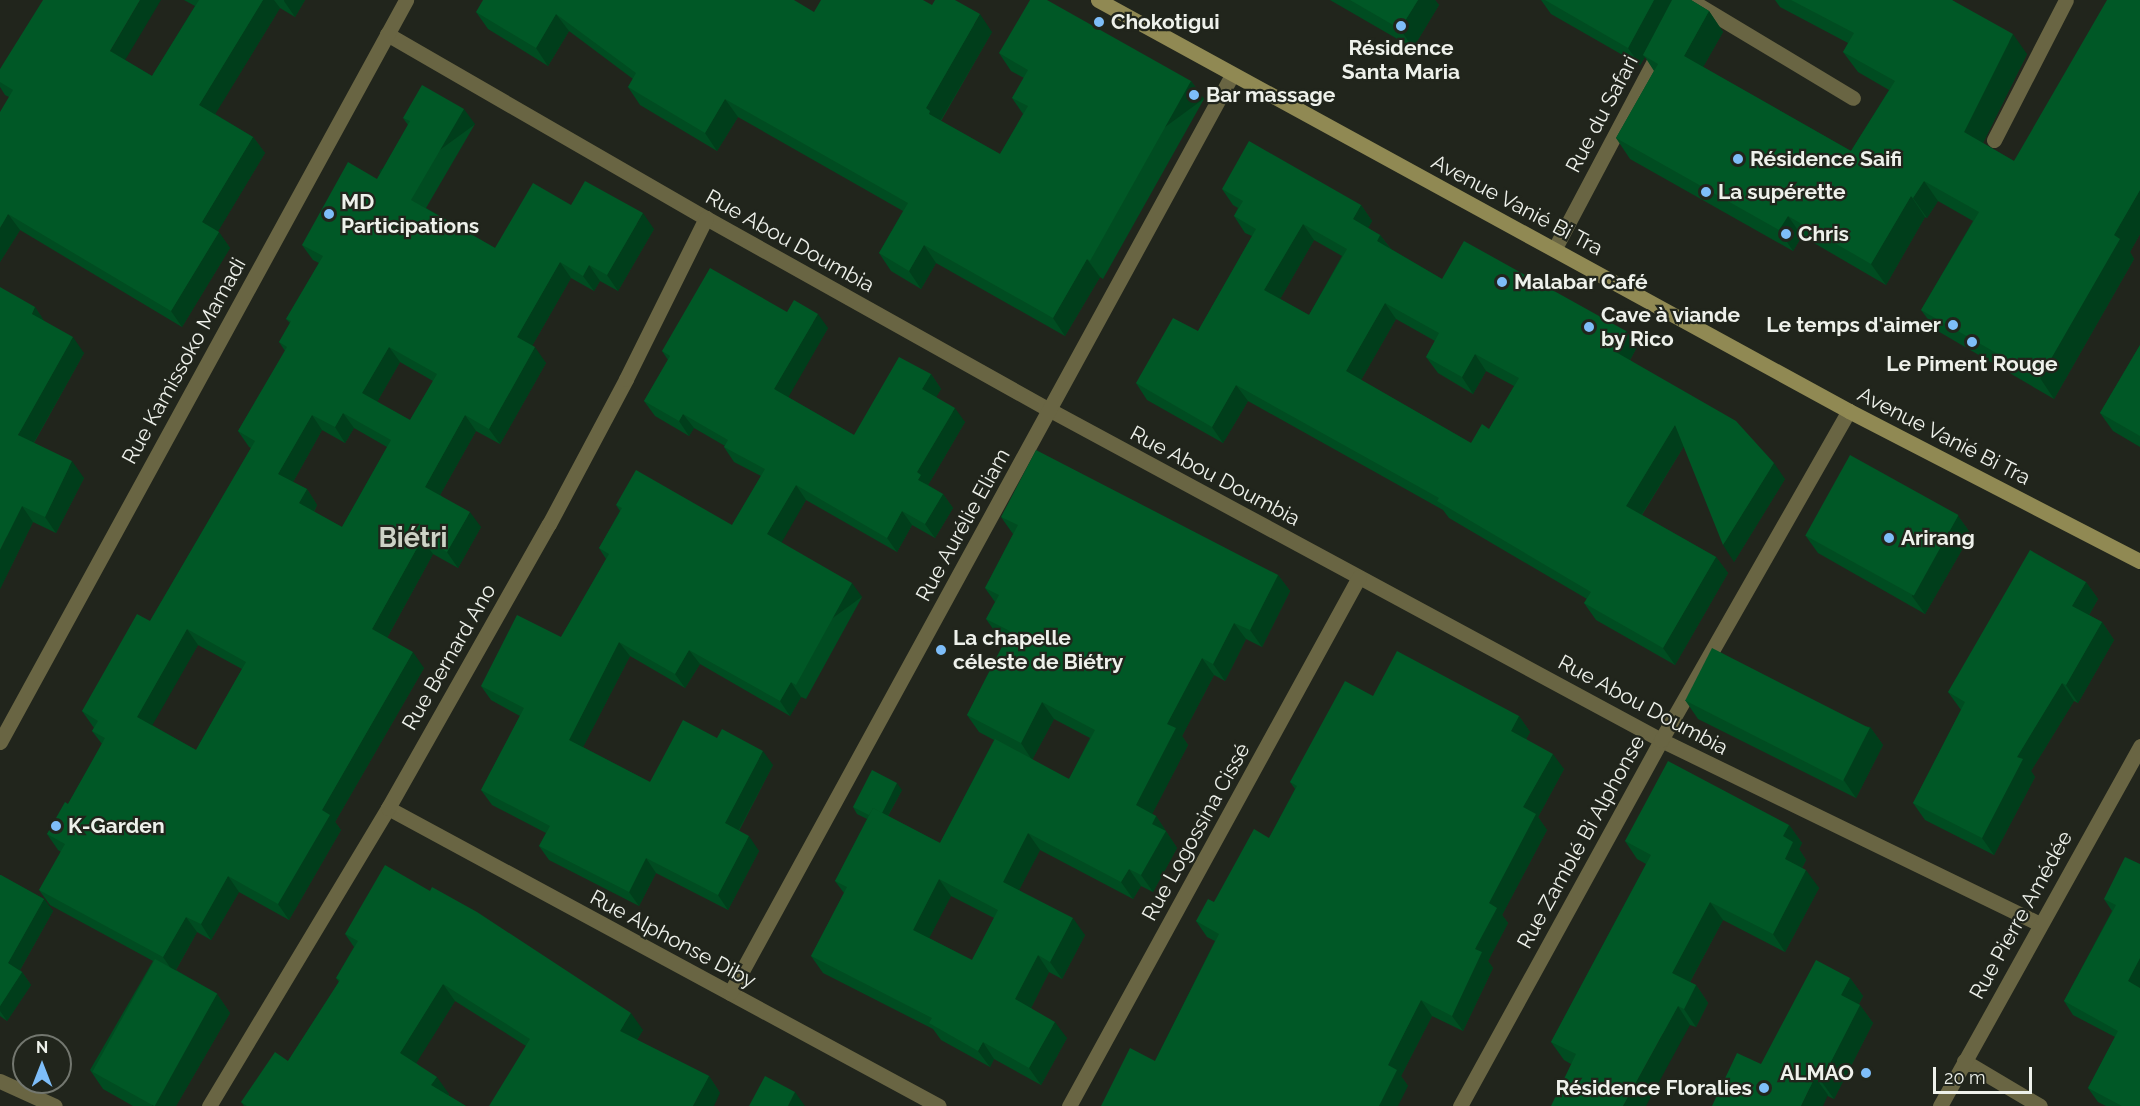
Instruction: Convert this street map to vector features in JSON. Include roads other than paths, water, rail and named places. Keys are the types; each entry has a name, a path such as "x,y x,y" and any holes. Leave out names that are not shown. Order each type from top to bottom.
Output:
{"street":[{"name":"Rue Kamissoko Mamadi","path":"0,742 406,0"},
{"name":"Avenue Vanié Bi Tra","path":"1098,0 1232,75 1555,248 1849,411 2140,561"},
{"path":"1994,140 2066,0"},
{"path":"1685,3 1853,98"},
{"name":"Rue du Safari","path":"1555,248 1670,31"},
{"name":"Rue Abou Doumbia","path":"387,34 706,218 1050,410 1661,740 2040,924"},
{"name":"Rue Aurélie Eliam","path":"730,993 1232,75"},
{"name":"Rue Bernard Ano","path":"209,1106 388,808 555,513 626,380 706,218"},
{"name":"Rue Zamblé Bi Alphonse","path":"1460,1106 1661,740 1849,411"},
{"name":"Rue Logossina Cissé","path":"1069,1106 1359,577"},
{"name":"Rue Pierre Amédée","path":"1940,1106 2140,746"},
{"name":"Rue Alphonse Diby","path":"388,808 939,1106"},
{"path":"1964,1061 2040,1106"},
{"path":"0,1081 55,1106"}],"place":[{"name":"Chokotigui","path":"1099,22"},
{"name":"Résidence Santa Maria","path":"1401,26"},
{"name":"Bar massage","path":"1194,95"},
{"name":"Résidence Saifi","path":"1738,159"},
{"name":"La supérette","path":"1706,192"},
{"name":"MD Participations","path":"329,214"},
{"name":"Chris","path":"1786,234"},
{"name":"Malabar Café","path":"1502,282"},
{"name":"Le temps d'aimer","path":"1953,325"},
{"name":"Cave à viande by Rico","path":"1589,327"},
{"name":"Le Piment Rouge","path":"1972,342"},
{"name":"Arirang","path":"1889,538"},
{"name":"La chapelle céleste de Biétry","path":"941,650"},
{"name":"K-Garden","path":"56,826"},
{"name":"ALMAO","path":"1866,1073"},
{"name":"Résidence Floralies","path":"1764,1088"}],"district":[{"name":"Biétri","path":"413,538"}]}
